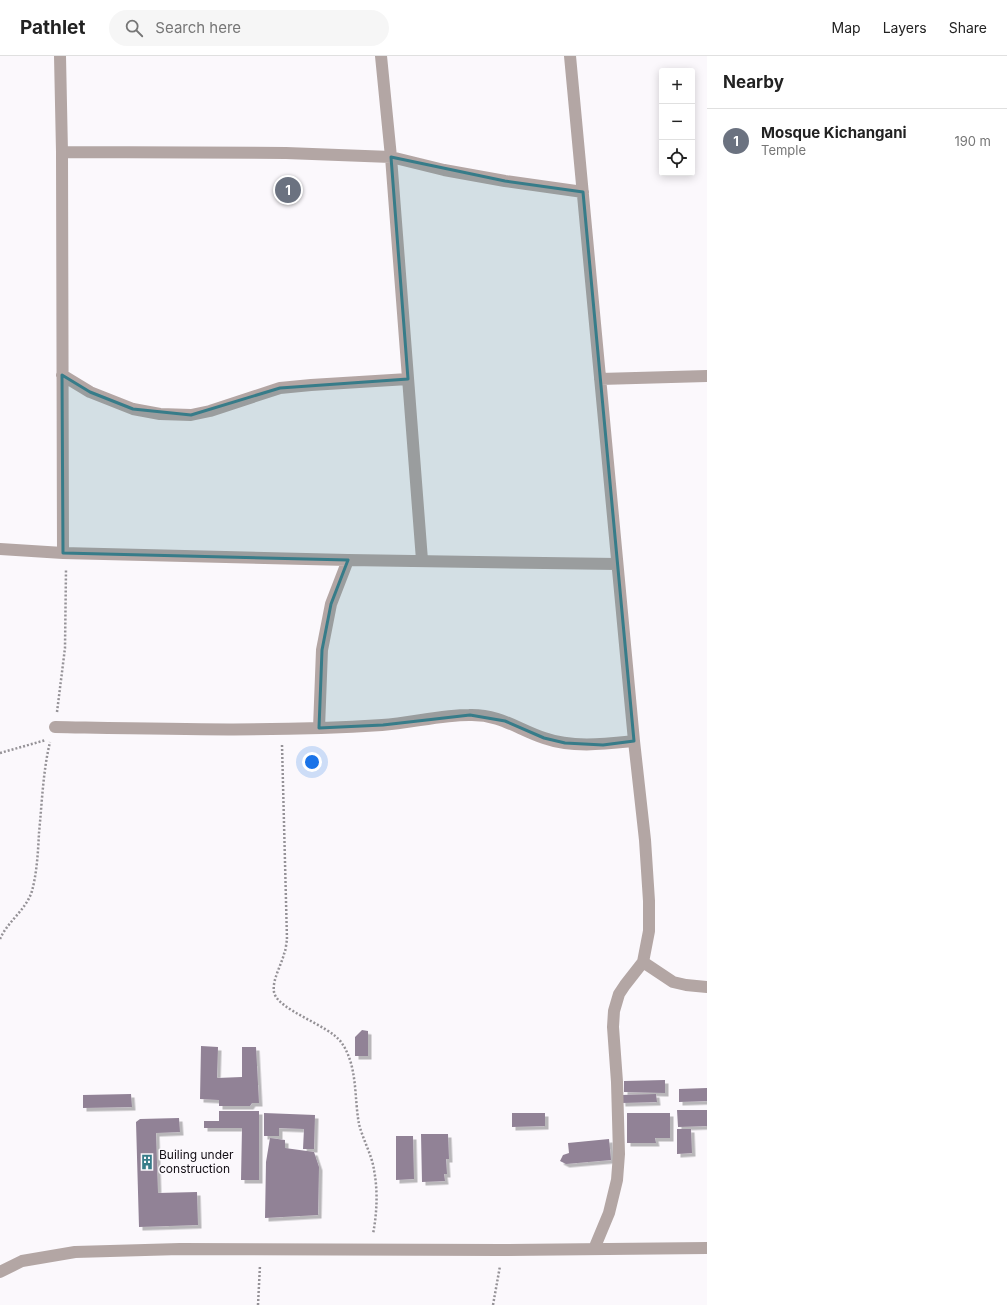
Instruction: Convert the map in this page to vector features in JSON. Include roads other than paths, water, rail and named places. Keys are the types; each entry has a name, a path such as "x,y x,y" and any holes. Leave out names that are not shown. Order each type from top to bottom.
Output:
{"street":[{"path":"60,56 62,152 62,375 65,553"},
{"path":"381,56 391,157 422,560"},
{"path":"570,56 634,741 645,840 649,901 649,931 643,962 622,990 614,1011 613,1027 617,1082 619,1154 618,1180 609,1213 594,1249"},
{"path":"62,152 264,152 391,157 444,170 505,181 583,192"},
{"path":"62,375 90,392 133,409 160,414 191,415 210,411 280,388 408,380"},
{"path":"600,379 707,376"},
{"path":"0,549 65,553 348,560 618,564"},
{"path":"319,728 322,650 331,604 348,560"},
{"path":"55,727 229,730 319,728 383,725 470,715 486,716 505,720 544,738 565,743 602,745 634,741"},
{"path":"643,962 673,982 707,987"},
{"path":"0,1272 22,1261 75,1252 180,1249 502,1250 707,1248"}],"place":[{"name":"Mosque Kichangani","path":"288,190"},
{"name":"Builing under construction","path":"147,1162"}]}
